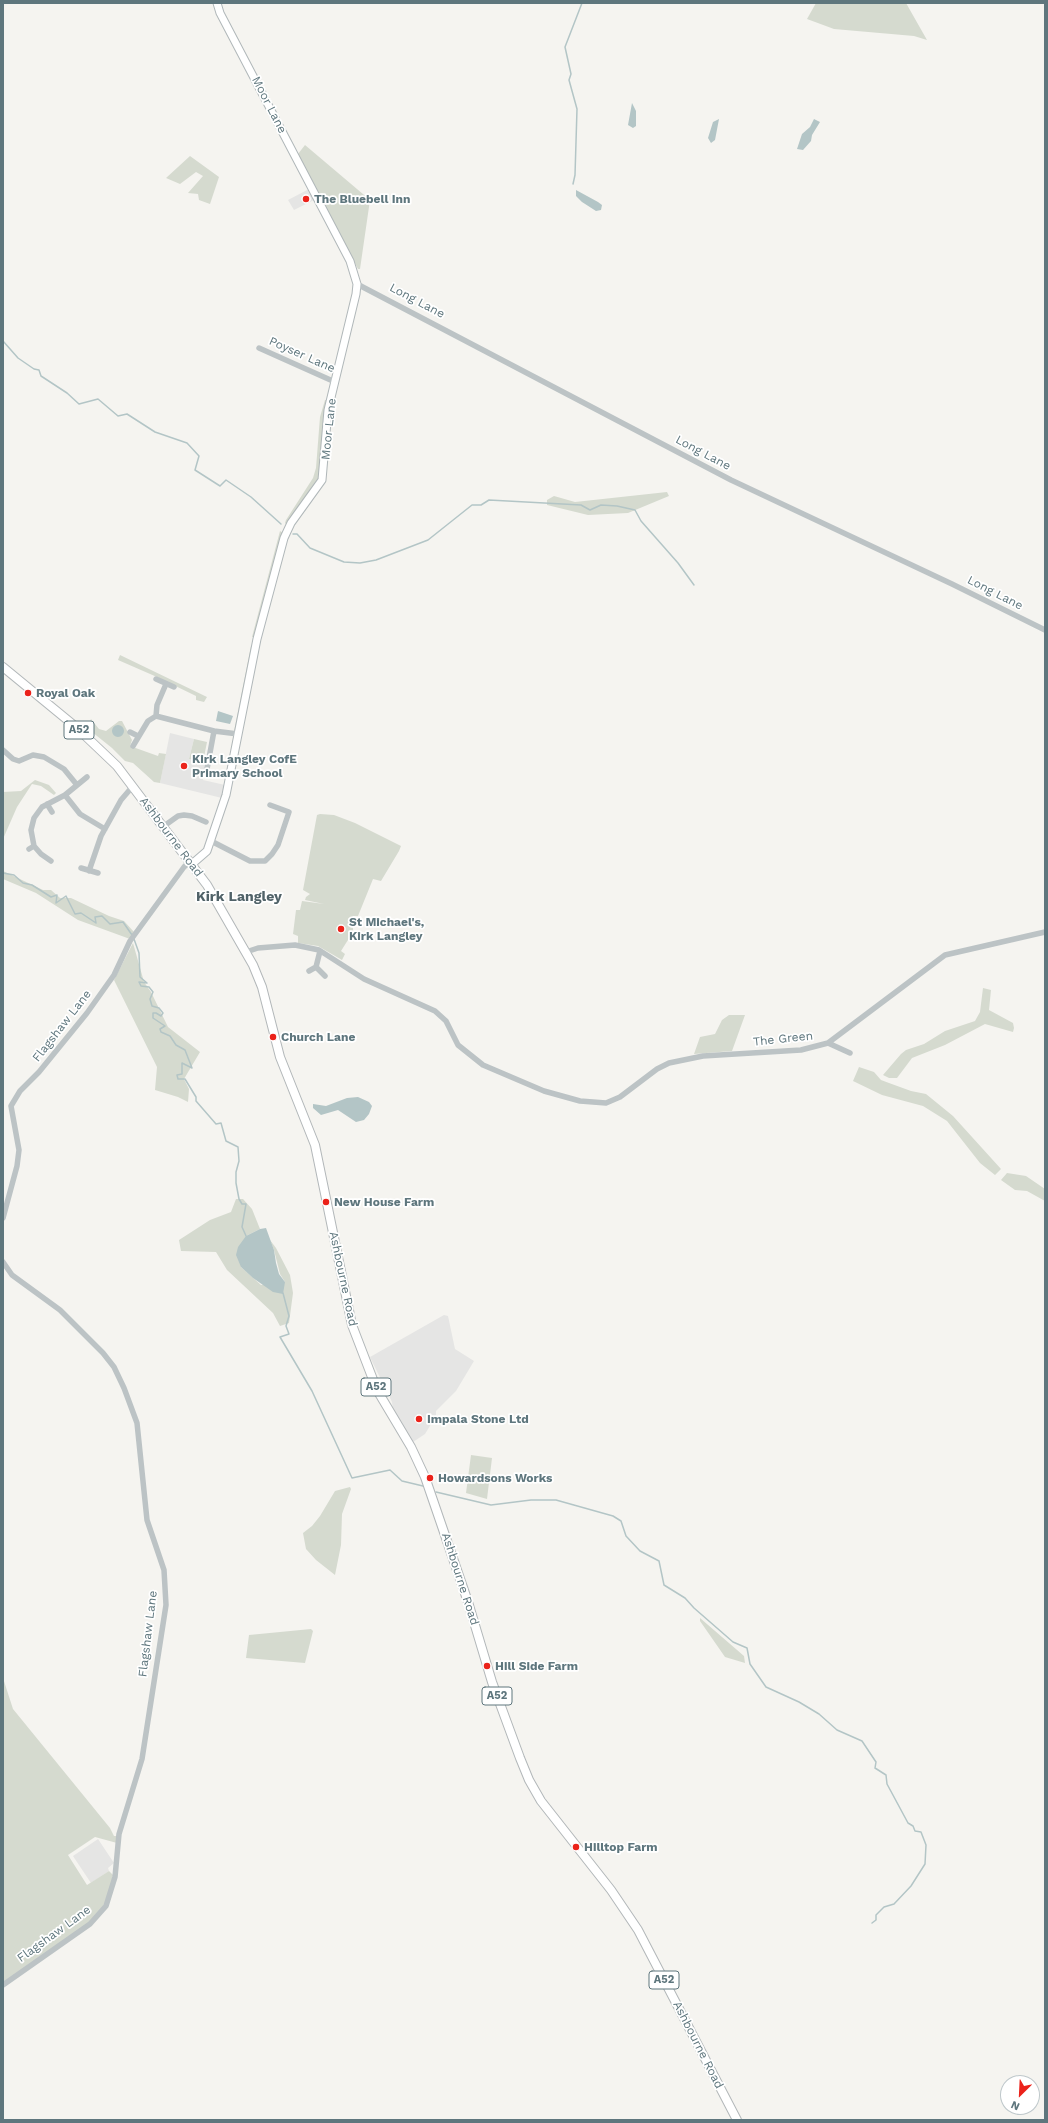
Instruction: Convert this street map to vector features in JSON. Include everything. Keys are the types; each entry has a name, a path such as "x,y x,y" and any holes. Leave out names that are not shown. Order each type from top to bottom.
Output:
{"highway":[{"name":"Ashbourne Road","path":"3,667 90,739 117,766 164,826 218,901 246,952 262,987 280,1057 314,1145 346,1303 354,1331 377,1390 411,1447 425,1477 468,1602 492,1682 529,1780 541,1801 611,1890 638,1930 737,2120"}],"main road":[{"name":"Moor Lane","path":"191,863 207,850 226,795 257,639 284,538 291,523 322,480 328,410 356,294 357,284 350,261 220,13 217,3"}],"street":[{"name":"Long Lane","path":"357,284 731,480 952,584 1045,630"},
{"name":"Poyser Lane","path":"259,348 335,382"},
{"path":"156,679 174,687"},
{"path":"156,716 157,705 166,684"},
{"path":"133,746 148,721 156,716 214,730 238,734"},
{"path":"207,769 214,730"},
{"path":"130,732 138,736"},
{"path":"3,750 13,759 19,761 33,755 44,757 64,769 77,785"},
{"path":"51,861 41,854 34,846 31,835 31,824 37,812 65,795 87,777"},
{"path":"89,871 96,846 121,800 133,786"},
{"path":"65,795 80,814 105,829"},
{"path":"48,804 52,812"},
{"path":"211,841 250,861 265,860 272,854 278,845 289,812 270,805"},
{"path":"164,826 178,816 184,815 192,816 206,822"},
{"path":"29,849 34,846"},
{"name":"Flagshaw Lane","path":"3,1218 4,1207 17,1166 18,1150 11,1106 20,1091 39,1072 87,1013 114,975 130,941 191,863"},
{"path":"81,868 98,873"},
{"name":"The Green","path":"320,951 364,979 435,1011 446,1021 458,1045 464,1052 483,1065 544,1091 580,1101 606,1103 620,1097 657,1069 669,1063 703,1056 801,1050 828,1044 945,955 1045,932"},
{"path":"246,952 258,948 295,945 320,951 316,967 309,971"},
{"path":"316,967 325,976"},
{"path":"828,1044 850,1053"},
{"name":"Flagshaw Lane","path":"3,1262 12,1275 60,1310 103,1353 114,1367 124,1388 137,1423 147,1520 164,1570 166,1605 142,1759 119,1834 115,1877 106,1906 90,1924 3,1985"}],"shaded area":[{"path":"816,3 906,3 927,40 914,36 834,29 807,19"},
{"path":"632,103 636,111 636,126 633,128 628,125"},
{"path":"719,119 715,140 711,143 708,138 713,122"},
{"path":"814,119 820,122 812,135 811,141 803,150 797,149 802,134 810,127"},
{"path":"305,145 370,200 360,269 358,269 298,154"},
{"path":"190,156 219,177 210,204 199,200 198,194 188,193 203,176 196,172 180,184 166,178"},
{"path":"309,189 314,200 294,210 288,200"},
{"path":"576,190 602,205 601,210 596,211 582,202 576,196"},
{"path":"325,400 329,400 321,475 288,526 285,523 286,520 313,478 316,468 320,417"},
{"path":"667,492 669,496 628,513 588,515 547,505 547,500 554,496 575,502"},
{"path":"280,531 285,534 256,637 252,637"},
{"path":"251,646 254,646 238,726 234,731"},
{"path":"120,655 207,697 204,702 196,700 196,696 118,660"},
{"path":"218,711 233,716 230,724 216,721"},
{"path":"91,719 99,729 106,731 119,721 122,721 132,740 130,746 158,756 159,753 166,754 160,783 154,782 133,763 125,761 112,748 87,728"},
{"path":"116,725 120,725 124,731 120,737 116,737 112,733 112,729"},
{"name":"Kirk Langley CofE Primary School","path":"170,733 194,739 189,759 206,763 203,780 225,785 222,798 160,783"},
{"path":"194,739 207,742 203,762 189,759"},
{"path":"35,780 49,785 56,793 54,795 41,786 32,784 17,807 3,839 3,792 21,791"},
{"path":"317,815 334,815 355,823 401,846 381,881 373,879 358,916 353,916 353,932 341,951 345,954 342,960 318,946 298,943 298,936 293,934 296,910 300,910 302,901 324,904 305,900 310,894 303,890"},
{"path":"3,871 43,890 51,890 60,898 71,898 109,916 124,921 134,932 130,939 78,920 36,893 3,879"},
{"path":"133,943 144,982 151,992 168,1027 200,1052 184,1079 189,1089 188,1102 178,1097 155,1090 157,1067 114,980"},
{"path":"983,988 991,990 989,1010 1013,1023 1013,1032 985,1024 945,1045 912,1058 897,1078 889,1078 883,1075 906,1050 924,1044 945,1031 975,1021 980,1012"},
{"path":"729,1015 745,1015 732,1051 694,1054 700,1037 715,1034 722,1020"},
{"path":"859,1067 874,1072 881,1080 911,1091 926,1094 953,1116 1001,1169 995,1175 980,1163 947,1121 923,1106 882,1095 853,1081"},
{"path":"358,1097 369,1102 372,1106 369,1114 364,1120 356,1122 338,1110 321,1115 313,1108 313,1104 326,1106 347,1098"},
{"path":"1007,1173 1026,1176 1045,1189 1045,1201 1027,1191 1015,1190 1001,1180"},
{"path":"236,1199 243,1199 252,1209 260,1229 246,1236 241,1267 261,1285 285,1282 280,1274 270,1240 276,1248 290,1275 293,1293 289,1323 280,1326 273,1313 227,1270 216,1252 181,1251 179,1240 210,1220 231,1212"},
{"path":"266,1228 274,1250 279,1274 285,1282 283,1294 273,1292 253,1278 241,1267 236,1255 238,1247 246,1236 260,1229"},
{"path":"444,1315 448,1316 455,1349 474,1361 456,1391 436,1411 436,1416 425,1434 413,1442 393,1410 392,1402 370,1357"},
{"path":"471,1455 492,1458 487,1499 466,1493"},
{"path":"350,1487 351,1489 342,1514 341,1545 335,1575 316,1560 306,1549 303,1533 312,1526 320,1516 335,1491"},
{"path":"700,1618 744,1656 745,1663 725,1657 700,1621"},
{"path":"311,1629 313,1631 305,1663 246,1658 249,1635"},
{"path":"3,1678 13,1709 110,1828 114,1836 117,1836 117,1843 95,1837 68,1855 87,1885 109,1871 113,1875 107,1900 95,1918 3,1984"},
{"path":"98,1839 114,1863 108,1868 109,1871 91,1883 73,1856"}],"waterway":[{"path":"573,184 575,175 577,109 569,80 571,74 565,47 582,3"},
{"path":"3,341 18,358 34,369 39,370 41,376 67,393 79,404 98,399 118,416 127,414 155,432 187,443 199,456 195,470 220,486 226,480 251,497 281,524"},
{"path":"293,534 297,534 310,548 344,562 360,563 376,560 428,540 472,505 481,505 489,500 581,505 590,510 601,505 617,506 635,510 641,521 678,563 694,585"},
{"path":"3,873 14,875 23,883 32,885 51,897 57,895 56,903 66,896 75,914 81,913 96,923 95,917 102,916 110,924 123,922 132,935"},
{"path":"134,939 139,953 140,977 147,983 139,982 141,986 149,987 153,992 150,999 152,1006 159,1008 163,1013 161,1016 153,1013 153,1018 165,1026 160,1029 161,1032 170,1036 176,1045 185,1050 192,1068 182,1063 182,1074 177,1075 178,1079 185,1079 196,1097 196,1101 216,1124 221,1123 226,1141 238,1147 239,1161 236,1172 236,1183 239,1199 242,1204 246,1204 242,1227 247,1238"},
{"path":"283,1293 289,1316 286,1326 289,1334 280,1337 312,1391 352,1478 390,1470 402,1481 423,1486"},
{"path":"436,1492 491,1505 531,1500 556,1500 613,1516 621,1521 626,1536 640,1551 659,1561 664,1585 685,1598 694,1608 733,1642 747,1648 750,1664 766,1687 799,1702 819,1714 837,1730 862,1741 876,1762 875,1768 886,1775 887,1784 908,1823 913,1826 915,1831 921,1832 926,1845 925,1864 911,1886 894,1904 884,1907 876,1915 876,1920 872,1923"}],"place":[{"name":"The Bluebell Inn","path":"306,199"},
{"name":"Royal Oak","path":"28,693"},
{"name":"Kirk Langley CofE Primary School","path":"184,766"},
{"name":"St Michael's, Kirk Langley","path":"341,929"},
{"name":"Church Lane","path":"273,1037"},
{"name":"New House Farm","path":"326,1202"},
{"name":"Impala Stone Ltd","path":"419,1419"},
{"name":"Howardsons Works","path":"430,1478"},
{"name":"Hill Side Farm","path":"487,1666"},
{"name":"Hilltop Farm","path":"576,1847"}],"district":[{"name":"Kirk Langley","path":"239,897"}]}
